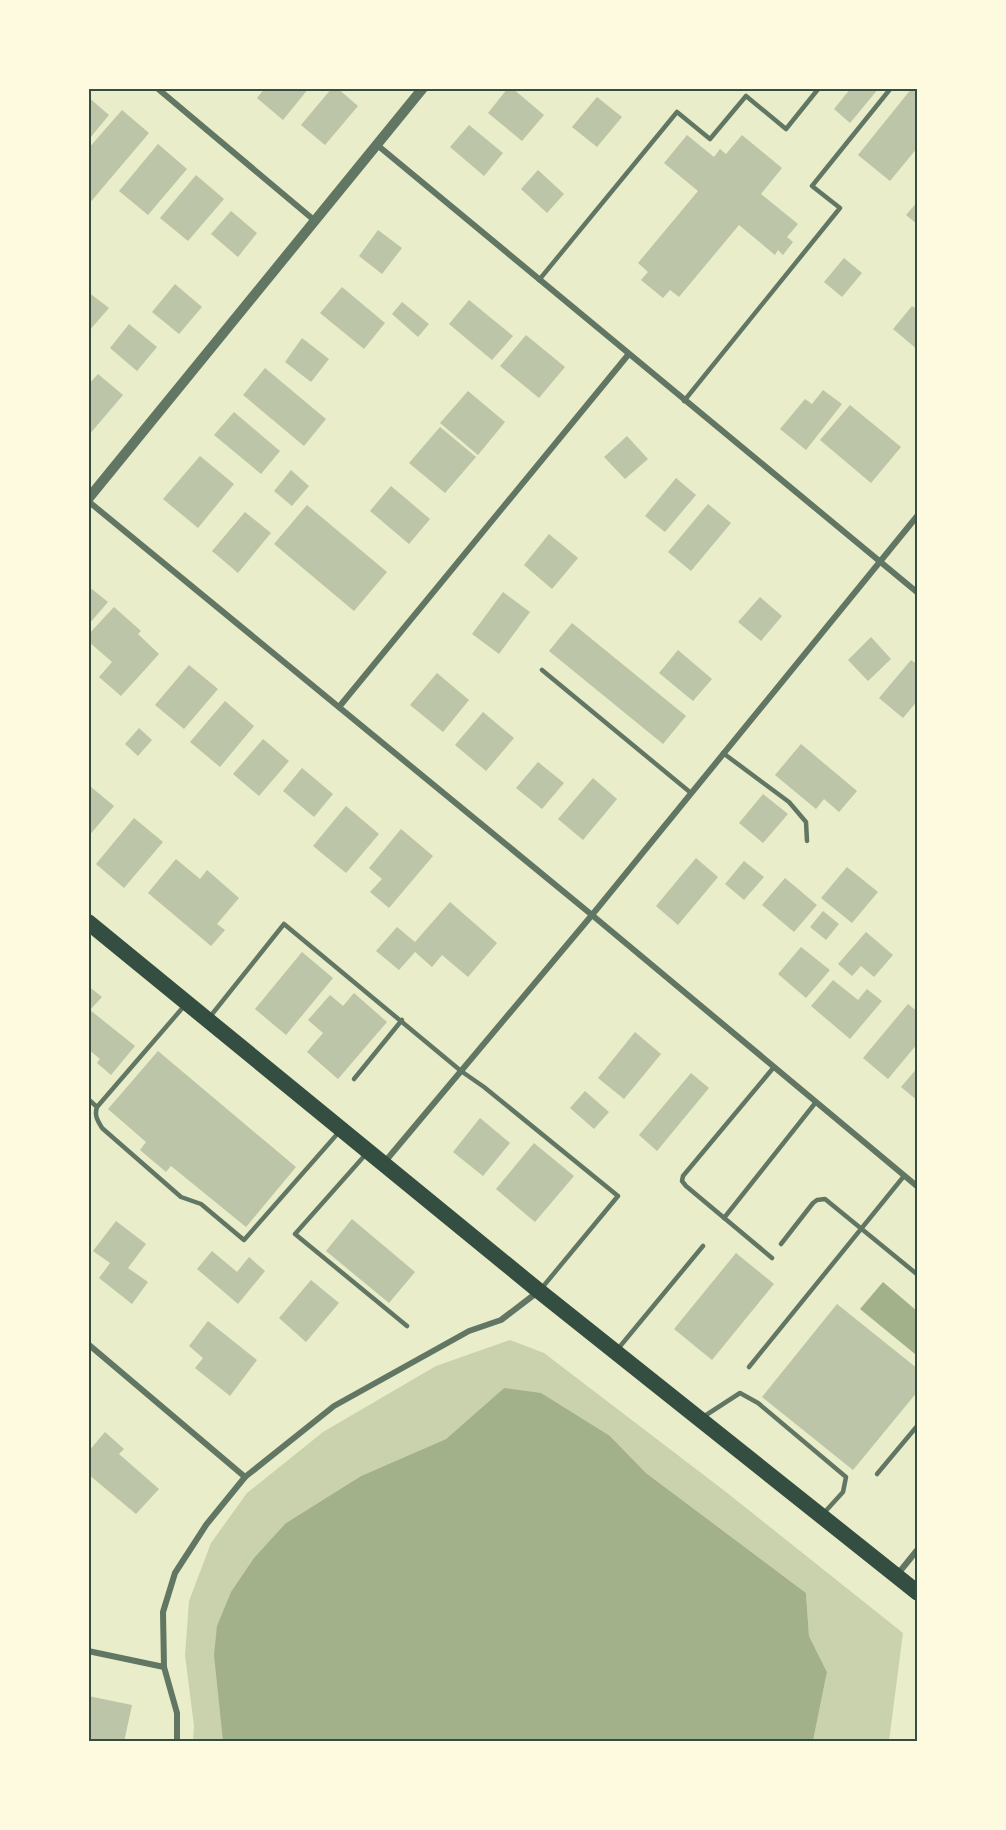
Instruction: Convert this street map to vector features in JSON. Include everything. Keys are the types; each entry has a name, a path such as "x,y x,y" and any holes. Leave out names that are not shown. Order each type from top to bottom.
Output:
{"highway":[{"path":"88,922 539,1291 918,1593"}],"street":[{"path":"157,88 314,220"},
{"path":"423,88 88,500 918,1187"},
{"path":"376,144 918,593"},
{"path":"339,706 628,355"},
{"path":"383,1164 592,915 918,515"},
{"path":"177,1742 177,1713 164,1667 163,1612 175,1573 206,1525 246,1478 334,1406 469,1331 501,1320 539,1291"},
{"path":"88,1344 246,1478"},
{"path":"897,1576 918,1549"},
{"path":"88,1651 164,1667"}],"lane":[{"path":"539,281 677,112 710,139 746,96 786,129 819,88"},
{"path":"684,401 840,208 812,186 891,88"},
{"path":"542,670 691,793"},
{"path":"723,753 789,802 806,822 807,841"},
{"path":"207,1020 285,924 460,1071 484,1087 618,1196 539,1291"},
{"path":"187,1003 97,1107 97,1119 102,1128 182,1197 201,1204 244,1240 341,1130"},
{"path":"354,1079 402,1020"},
{"path":"772,1258 686,1186 682,1180 774,1068"},
{"path":"88,1100 97,1107"},
{"path":"724,1218 816,1102"},
{"path":"368,1152 295,1234 407,1326"},
{"path":"749,1367 904,1176"},
{"path":"781,1244 817,1200 825,1199 918,1275"},
{"path":"616,1353 703,1246"},
{"path":"699,1419 740,1393 758,1403 846,1477 843,1492 821,1516"},
{"path":"877,1474 918,1425"}],"shaded area":[{"path":"883,1282 917,1311 917,1352 915,1354 860,1309"},
{"path":"510,1340 544,1353 726,1492 903,1633 889,1741 813,1741 827,1672 809,1636 806,1593 646,1473 610,1436 504,1388 446,1439 361,1476 286,1523 223,1732 223,1741 193,1741 194,1726 185,1655 189,1601 211,1543 247,1493 323,1432 436,1366"},
{"path":"504,1388 541,1393 610,1436 646,1473 806,1593 809,1636 827,1672 813,1741 223,1741 214,1655 217,1626 231,1592 254,1558 286,1523 361,1476 446,1439"}],"building":[{"path":"265,88 309,88 283,120 257,98"},
{"path":"332,88 337,88 358,106 325,145 301,125"},
{"path":"508,88 512,88 544,115 522,141 488,113"},
{"path":"851,88 879,88 850,123 834,109"},
{"path":"912,88 918,88 918,147 890,181 858,155"},
{"path":"88,97 109,115 90,138 88,136"},
{"path":"597,97 622,117 597,147 572,127"},
{"path":"122,110 149,133 88,205 88,149"},
{"path":"469,125 503,153 484,176 450,147"},
{"path":"687,135 714,157 720,149 726,154 742,135 782,168 761,194 798,224 787,237 793,242 783,255 778,250 775,255 739,225 679,297 670,290 663,298 641,280 648,272 638,263 698,191 664,163"},
{"path":"158,144 187,169 148,215 119,191"},
{"path":"538,170 564,194 547,213 521,189"},
{"path":"196,175 224,199 188,241 160,218"},
{"path":"918,201 918,225 906,215"},
{"path":"231,211 257,233 238,257 211,234"},
{"path":"378,230 402,248 382,274 359,256"},
{"path":"844,258 862,273 842,297 824,282"},
{"path":"175,284 202,307 179,334 152,312"},
{"path":"342,287 385,323 364,349 320,313"},
{"path":"88,292 109,308 88,332"},
{"path":"469,300 513,336 492,360 449,324"},
{"path":"402,302 429,324 418,337 392,314"},
{"path":"912,306 918,310 918,350 893,329"},
{"path":"129,324 157,347 137,371 110,348"},
{"path":"526,335 565,367 539,398 500,366"},
{"path":"302,338 329,359 311,382 285,362"},
{"path":"265,368 326,419 304,446 243,395"},
{"path":"98,374 123,395 88,436 88,385"},
{"path":"823,390 842,404 806,450 780,429 805,399 812,404"},
{"path":"468,391 505,422 478,455 440,423"},
{"path":"850,405 901,447 871,483 820,440"},
{"path":"234,412 280,451 261,474 214,435"},
{"path":"440,427 476,457 445,493 409,463"},
{"path":"627,436 648,459 625,479 604,457"},
{"path":"200,456 234,484 198,528 163,499"},
{"path":"291,470 309,486 292,506 274,491"},
{"path":"676,478 696,495 665,532 645,516"},
{"path":"391,486 430,519 409,544 370,511"},
{"path":"708,504 731,523 691,571 668,552"},
{"path":"307,505 387,572 354,611 274,544"},
{"path":"245,512 271,533 238,573 212,551"},
{"path":"549,534 578,558 552,589 524,565"},
{"path":"88,586 108,602 88,625"},
{"path":"503,592 530,612 499,654 472,634"},
{"path":"760,597 782,616 761,641 738,622"},
{"path":"114,607 141,631 138,634 159,654 121,696 99,677 112,662 88,641 88,635"},
{"path":"572,623 686,716 663,744 549,651"},
{"path":"871,637 891,659 868,681 848,660"},
{"path":"678,650 712,679 693,701 659,673"},
{"path":"911,660 918,665 918,700 903,718 879,698"},
{"path":"189,665 218,689 184,729 155,705"},
{"path":"437,673 469,700 443,732 410,705"},
{"path":"225,701 254,726 220,767 190,742"},
{"path":"483,712 514,738 486,771 455,745"},
{"path":"139,728 152,740 138,756 125,744"},
{"path":"263,739 289,761 259,796 233,774"},
{"path":"801,744 857,791 839,812 824,799 816,809 775,775"},
{"path":"538,762 564,783 542,809 516,788"},
{"path":"302,768 333,794 314,817 283,791"},
{"path":"593,778 617,799 583,840 558,819"},
{"path":"91,787 114,806 88,837 88,790"},
{"path":"763,794 788,814 763,843 739,823"},
{"path":"346,806 379,834 346,873 313,846"},
{"path":"134,818 163,842 124,888 96,864"},
{"path":"401,829 433,856 389,908 370,892 382,879 369,868"},
{"path":"696,858 718,877 678,925 656,906"},
{"path":"176,859 200,879 207,870 239,898 217,924 225,930 211,946 148,893"},
{"path":"744,861 764,877 744,900 725,884"},
{"path":"847,867 878,892 852,923 821,898"},
{"path":"785,878 817,905 794,932 762,905"},
{"path":"450,902 497,943 468,977 442,955 432,967 415,952 399,970 376,951 397,927 415,942"},
{"path":"823,911 839,924 826,940 810,927"},
{"path":"866,932 893,955 874,977 861,966 852,976 838,964"},
{"path":"801,947 830,970 806,998 778,974"},
{"path":"302,952 333,978 286,1035 255,1009"},
{"path":"833,980 858,1000 867,989 882,1001 850,1039 811,1006"},
{"path":"88,986 102,997 90,1010 135,1046 111,1075 97,1063 100,1059 88,1049"},
{"path":"354,993 387,1022 338,1079 307,1052 323,1033 308,1020 330,995 343,1006"},
{"path":"908,1004 918,1012 918,1043 888,1079 863,1058"},
{"path":"635,1032 661,1054 624,1099 598,1078"},
{"path":"158,1051 296,1167 246,1227 171,1166 166,1172 140,1150 146,1142 108,1109"},
{"path":"918,1067 918,1101 901,1087"},
{"path":"691,1073 709,1088 657,1151 639,1135"},
{"path":"585,1091 609,1112 594,1129 570,1108"},
{"path":"480,1118 510,1143 483,1176 453,1152"},
{"path":"534,1143 574,1176 535,1222 496,1189"},
{"path":"352,1219 415,1272 389,1303 326,1251"},
{"path":"116,1221 146,1244 128,1268 148,1282 132,1304 99,1278 110,1263 93,1251"},
{"path":"212,1251 237,1272 249,1257 265,1271 238,1304 197,1269"},
{"path":"736,1253 774,1284 712,1360 674,1329"},
{"path":"311,1280 339,1303 306,1342 279,1318"},
{"path":"837,1304 918,1369 918,1391 853,1470 762,1397"},
{"path":"208,1321 257,1360 230,1396 195,1368 203,1358 189,1346"},
{"path":"105,1432 124,1449 119,1454 159,1489 136,1514 88,1474 88,1452"},
{"path":"88,1696 132,1705 124,1742 88,1742"}]}
